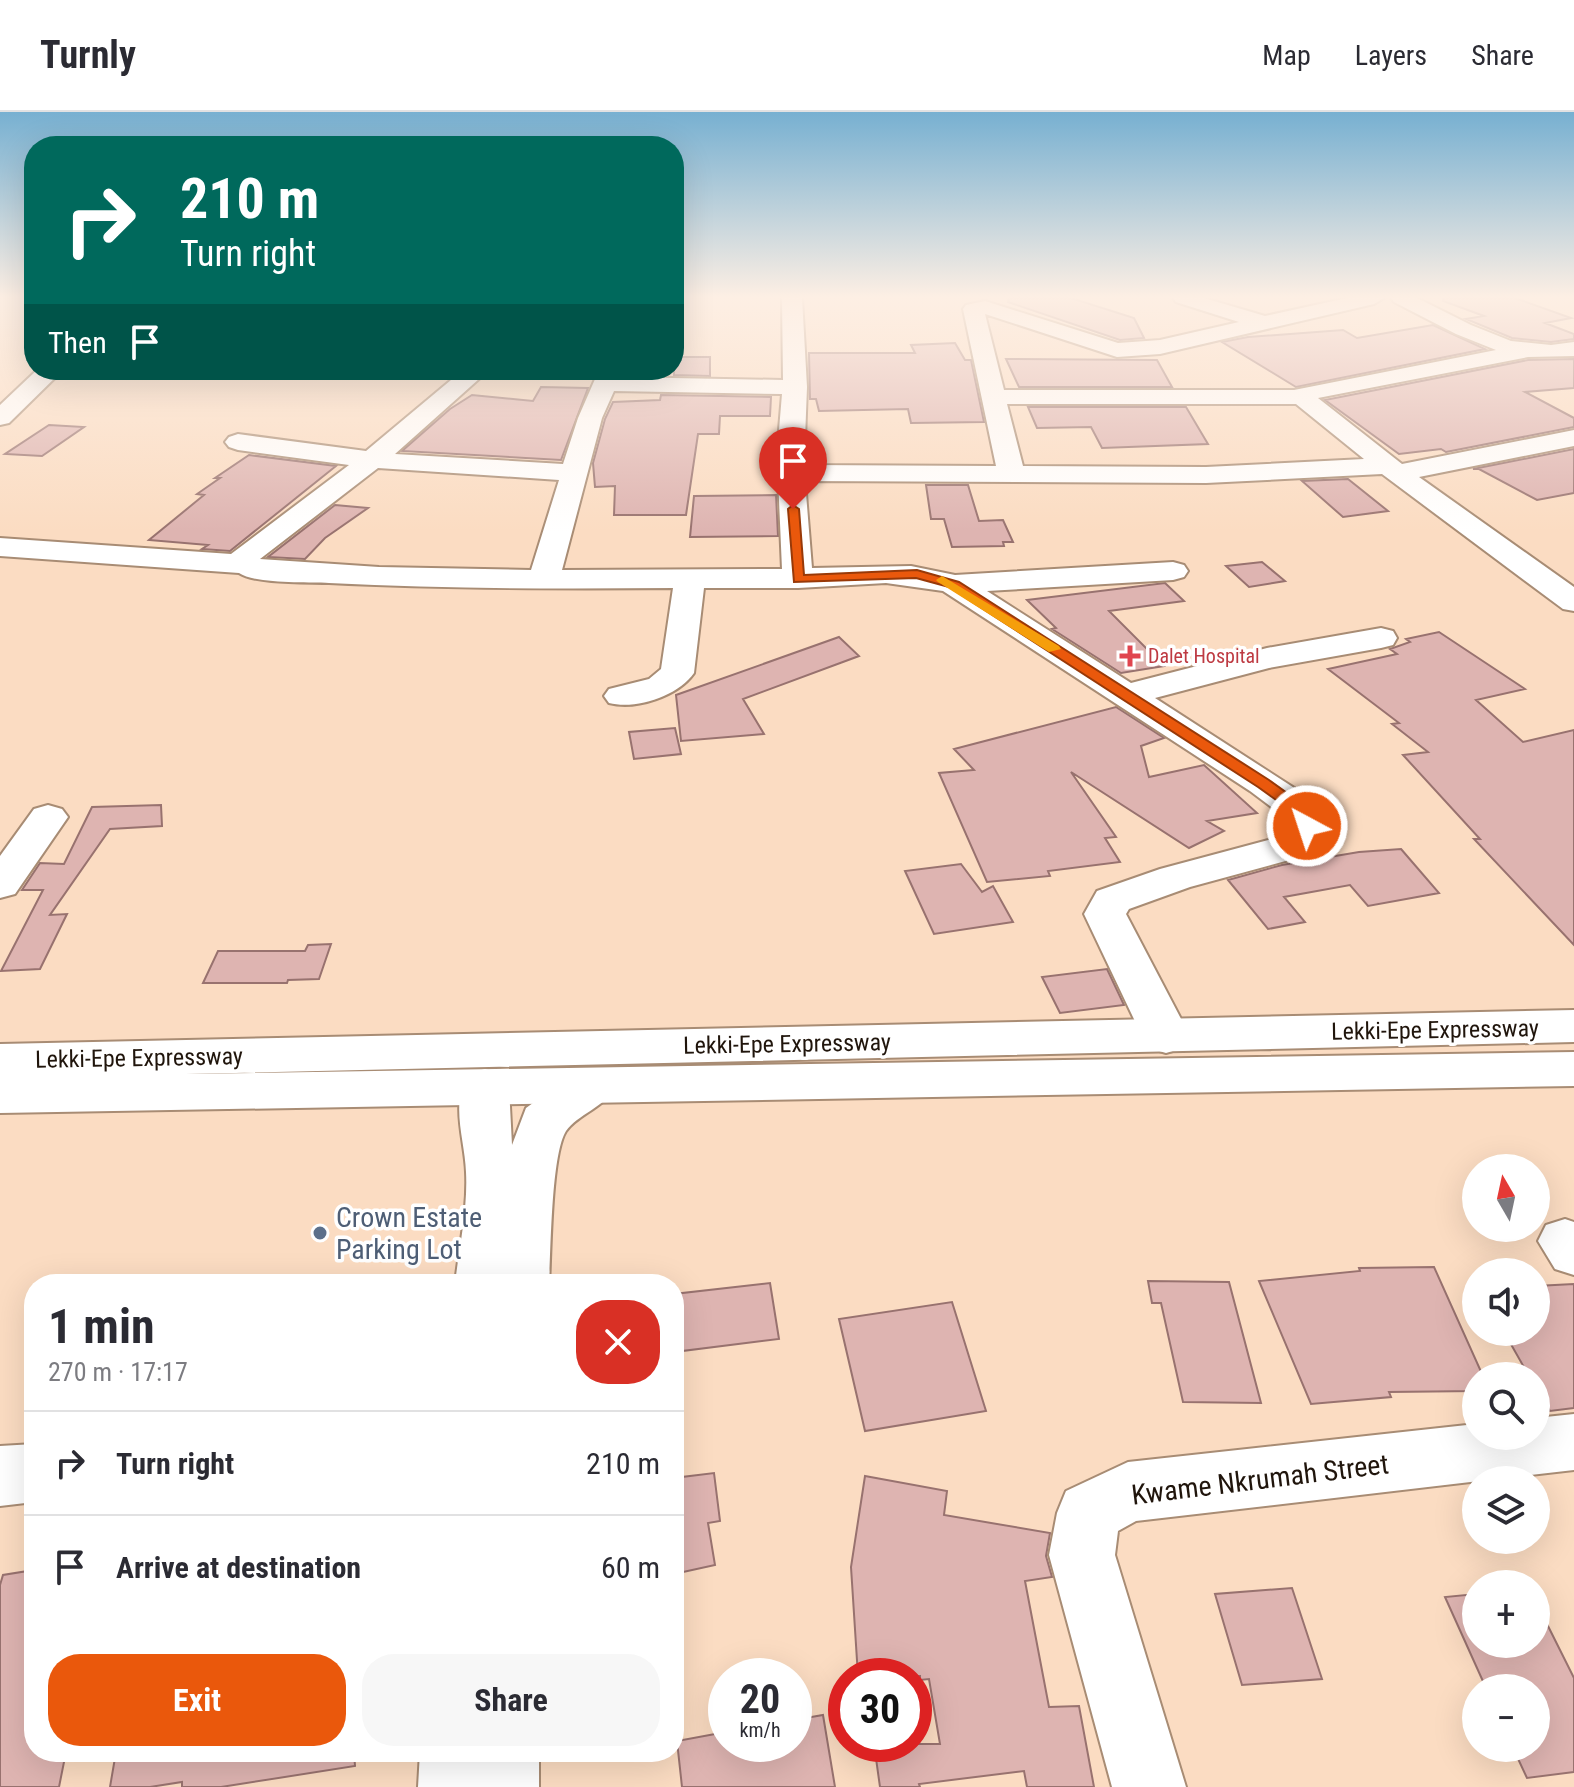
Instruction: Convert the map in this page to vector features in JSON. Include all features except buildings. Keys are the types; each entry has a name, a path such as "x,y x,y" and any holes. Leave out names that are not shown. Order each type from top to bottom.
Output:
{"main road":[{"path":"795,376 791,473 798,579"},
{"path":"988,376 1011,472"},
{"path":"1302,397 1304,393 1394,376"},
{"path":"0,418 40,380"},
{"path":"245,564 243,558 293,517 372,460 465,380"},
{"path":"544,579 590,418 607,380"},
{"path":"664,380 795,387"},
{"path":"993,397 1302,397 1393,470 1574,602"},
{"path":"791,473 1206,475 1393,470 1574,438"},
{"path":"238,442 372,460 574,473"},
{"path":"0,547 245,564 252,569 346,577 798,579 917,574 954,584 1263,783 1288,801 1307,826 1286,848 1175,878 1112,900 1105,914 1166,1036"},
{"path":"1537,574 1574,565"},
{"path":"954,584 1173,571"},
{"path":"621,696 661,686 677,673 690,579"},
{"path":"1125,695 1267,658 1381,638"},
{"path":"0,885 48,817"},
{"name":"Lekki-Epe Expressway","path":"0,1061 1574,1026"},
{"name":"Lekki-Epe Expressway","path":"0,1095 1574,1069"},
{"path":"522,1274 529,1174 544,1121 592,1086"},
{"path":"484,1274 492,1172 485,1138 485,1087"},
{"name":"Kwame Nkrumah Street","path":"1149,1787 1082,1555 1089,1513 1128,1492 1574,1442"},
{"path":"0,1476 24,1474"},
{"path":"455,1787 456,1762"},
{"path":"502,1787 503,1762"}],"slow traffic":[{"path":"942,580 954,584 1054,649"}],"place":[{"name":"Dalet Hospital","path":"1130,656"},
{"name":"Crown Estate Parking Lot","path":"320,1233"}],"route":[{"path":"793,509 798,579 917,574 954,584 1263,783 1288,801 1307,826"}]}
